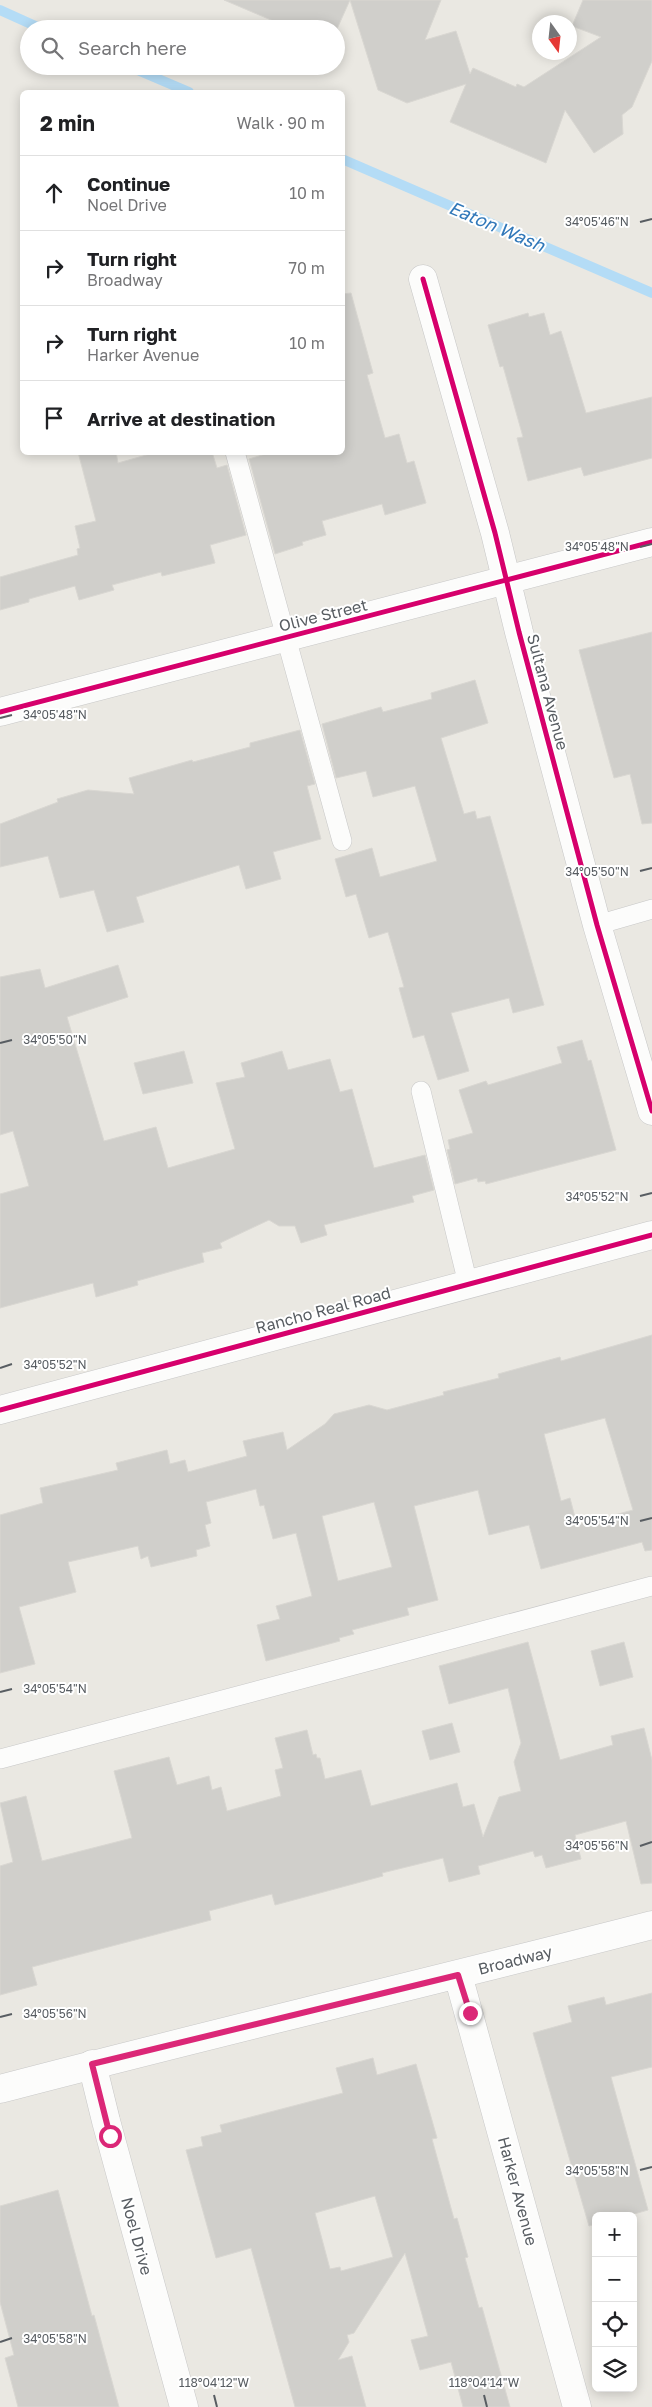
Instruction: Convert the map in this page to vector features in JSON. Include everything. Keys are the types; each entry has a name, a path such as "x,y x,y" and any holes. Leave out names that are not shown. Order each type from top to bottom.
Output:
{"street":[{"name":"Sultana Avenue","path":"422,278 507,581 518,632 597,925 652,1110"},
{"name":"Olive Street","path":"0,712 652,542"},
{"name":"Rancho Real Road","path":"0,1410 652,1235"},
{"name":"Broadway","path":"0,2089 92,2064 458,1975 652,1925"},
{"name":"Harker Avenue","path":"458,1975 577,2407"},
{"name":"Noel Drive","path":"92,2064 184,2407"}],"lane":[{"path":"236,455 284,638 342,841"},
{"path":"597,925 652,910"},
{"path":"421,1091 468,1284"},
{"path":"0,1759 652,1586"}],"building":[{"path":"224,0 350,0 341,20 271,20"},
{"path":"350,0 441,0 425,40 456,31 470,74 473,68 516,87 517,84 524,87 566,60 577,60 577,53 601,37 577,28 577,15 583,0 652,0 652,61 632,107 622,115 623,134 594,153 565,110 546,163 450,122 466,84 407,103 378,90"},
{"path":"351,293 373,373 367,375 385,438 399,434 407,463 414,461 426,503 385,515 382,504 322,521 326,535 302,542 303,545 275,554 249,459 262,455 345,455 345,294"},
{"path":"528,313 529,317 544,313 550,335 561,331 586,413 652,397 652,458 584,476 581,467 528,481 517,438 523,437 503,366 500,367 488,325"},
{"path":"79,455 117,455 118,463 146,455 213,455 217,468 227,465 246,535 210,545 215,563 162,576 161,572 112,585 114,590 79,600 75,586 29,599 29,602 0,610 0,577 78,555 77,549 80,548 75,526 96,521"},
{"path":"652,632 652,823 642,824 630,774 614,778 579,650"},
{"path":"475,680 488,723 441,738 464,814 475,811 477,819 490,816 544,1005 513,1013 509,998 451,1013 469,1071 438,1080 424,1035 413,1038 399,988 404,987 388,932 369,938 356,894 346,897 335,859 372,848 380,877 437,861 415,786 373,797 366,771 336,778 322,724 381,707 383,712 432,699 431,693"},
{"path":"300,730 315,784 307,786 321,839 273,852 281,879 246,889 239,865 136,897 144,922 107,932 94,890 60,898 48,856 0,867 0,824 58,802 57,799 88,790 134,794 129,778 192,760 193,762 250,747 250,743"},
{"path":"118,965 128,997 67,1017 104,1141 156,1127 168,1168 235,1149 216,1083 245,1077 241,1063 282,1051 288,1070 330,1059 340,1092 352,1089 374,1168 425,1155 434,1190 412,1196 414,1202 324,1225 327,1235 301,1243 295,1226 279,1226 269,1220 220,1243 222,1248 202,1253 204,1262 137,1281 138,1285 96,1297 93,1283 0,1308 0,1194 29,1186 13,1131 0,1135 0,977 40,969 45,988"},
{"path":"582,1040 588,1061 591,1060 616,1150 486,1184 485,1181 478,1182 477,1178 455,1184 447,1150 450,1149 448,1140 473,1133 459,1090 486,1081 488,1085 562,1063 557,1047"},
{"path":"184,1051 193,1083 143,1094 134,1063"},
{"path":"652,1335 652,1550 645,1551 642,1542 541,1569 529,1525 489,1535 478,1490 414,1506 438,1600 407,1608 409,1615 352,1630 354,1634 339,1638 340,1641 266,1661 257,1625 280,1619 276,1606 312,1596 296,1533 273,1539 264,1505 260,1506 256,1489 206,1502 211,1523 205,1525 210,1546 196,1550 197,1556 151,1567 148,1556 141,1559 138,1546 68,1562 76,1592 19,1607 35,1664 0,1673 0,1515 43,1503 40,1488 118,1470 116,1463 167,1450 170,1464 185,1460 188,1472 247,1456 243,1441 283,1432 287,1450 325,1424 334,1414 369,1405 387,1410 444,1395 443,1392 499,1378 498,1374 560,1357 561,1361","holes":["605,1418 633,1510 577,1525 570,1498 561,1501 544,1434","374,1502 392,1567 338,1581 322,1516"]},
{"path":"528,1642 560,1760 613,1745 611,1736 644,1728 652,1760 652,1883 641,1884 626,1821 575,1835 581,1859 546,1868 542,1855 535,1857 533,1851 478,1866 480,1874 449,1882 443,1858 382,1873 383,1876 275,1905 272,1894 209,1911 211,1920 32,1967 37,1985 0,1995 0,1866 13,1862 0,1803 26,1796 42,1861 132,1838 114,1771 169,1757 177,1785 209,1776 212,1790 221,1787 227,1811 281,1796 275,1770 283,1768 275,1738 307,1730 313,1755 316,1754 317,1758 320,1758 325,1779 361,1770 371,1806 457,1783 463,1807 474,1804 483,1837 499,1797 521,1791 514,1762 521,1743 508,1688 449,1704 439,1666"},
{"path":"624,1642 633,1677 600,1686 591,1651"},
{"path":"452,1723 460,1752 430,1760 422,1731"},
{"path":"652,1993 652,2067 611,2077 648,2210 637,2213 592,2212 592,2225 589,2226 533,2033 572,2022 568,2006 604,1997 606,2005"},
{"path":"373,2058 377,2075 416,2064 437,2138 432,2139 454,2219 457,2218 468,2257 465,2258 479,2308 482,2307 510,2407 463,2407 451,2362 420,2370 411,2340 428,2336 405,2253 354,2333 347,2335 349,2342 338,2360 352,2356 366,2407 295,2407 251,2248 216,2258 186,2150 203,2146 201,2137 222,2132 220,2125 343,2093 336,2068","holes":["375,2196 393,2257 341,2271 340,2267 330,2269 315,2213"]},
{"path":"58,2190 119,2407 18,2407 5,2358 14,2355 0,2302 0,2206"}],"waterway":[{"name":"Eaton Wash","path":"0,10 22,20"},
{"name":"Eaton Wash","path":"149,75 184,90"},
{"name":"Eaton Wash","path":"345,160 652,293"}],"cycle path":[{"path":"423,279 495,533 519,632 597,925 652,1111"},
{"path":"0,712 652,542"},
{"path":"0,1410 652,1235"}],"route":[{"path":"110,2136 92,2064 458,1975 470,2013"}]}
